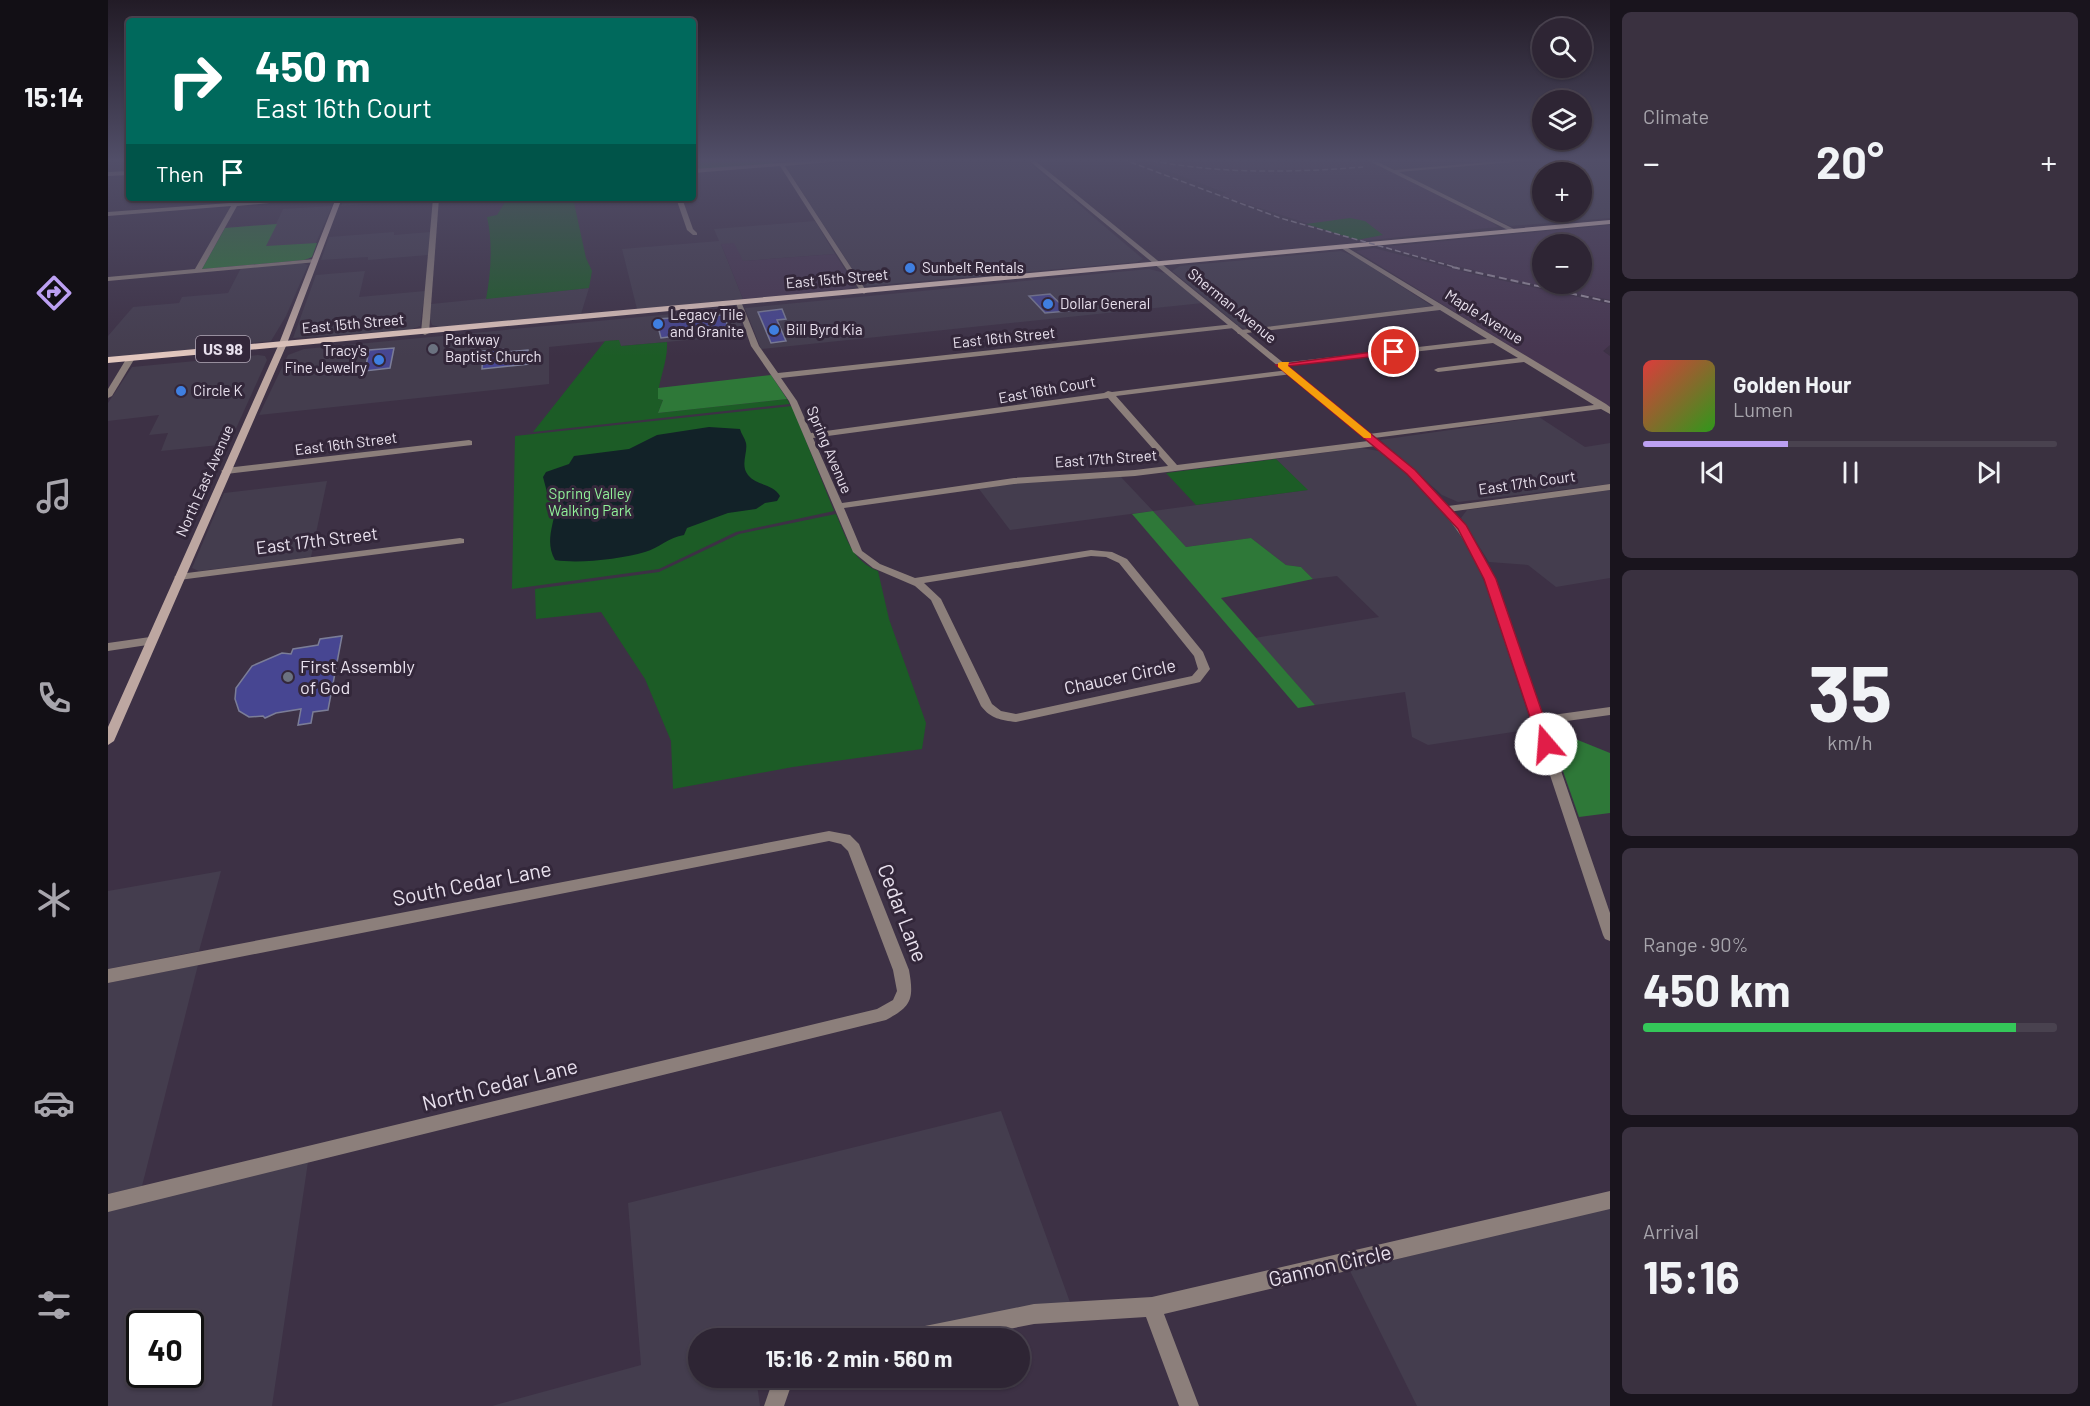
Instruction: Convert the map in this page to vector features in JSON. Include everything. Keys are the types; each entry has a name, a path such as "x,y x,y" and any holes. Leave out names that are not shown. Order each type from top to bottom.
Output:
{"main road":[{"name":"North East Avenue","path":"108,741 150,641 282,346 329,225"},
{"name":"East 15th Street","path":"108,366 130,361 259,346 425,333 1582,225"},
{"name":"East 15th Street","path":"108,360 130,361"}],"street":[{"path":"197,271 223,225"},
{"path":"425,333 434,225"},
{"path":"688,225 695,234"},
{"path":"820,225 864,292"},
{"name":"Sherman Avenue","path":"1110,225 1411,472 1448,509 1471,540 1485,567 1610,935"},
{"path":"1501,225 1514,231"},
{"name":"Maple Avenue","path":"1343,247 1606,409"},
{"path":"108,279 315,261"},
{"name":"Spring Avenue","path":"738,303 755,346 793,401 858,552 873,566 918,581"},
{"name":"East 16th Street","path":"776,376 1443,307"},
{"name":"East 16th Court","path":"809,436 1012,410 1108,393 1496,340"},
{"path":"1438,370 1527,359"},
{"path":"108,396 130,361"},
{"path":"1108,393 1175,468"},
{"name":"East 17th Street","path":"838,506 1014,481 1175,468 1606,409"},
{"name":"East 16th Street","path":"226,471 469,443"},
{"name":"East 17th Court","path":"1448,509 1610,487"},
{"name":"East 17th Street","path":"179,577 460,541"},
{"name":"Chaucer Circle","path":"1091,553 1108,554 1123,561 1199,655 1204,669 1196,679 1016,718 997,715 987,706 936,599 918,581 1091,553"},
{"path":"108,647 150,641"},
{"path":"1538,721 1610,711"},
{"name":"South Cedar Lane","path":"108,976 824,836 844,839"},
{"name":"Cedar Lane","path":"844,839 853,846 859,859 903,975 905,995 899,1005"},
{"name":"North Cedar Lane","path":"108,1203 880,1015 899,1005"},
{"name":"Gannon Circle","path":"965,1328 1034,1314 1152,1307 1610,1200"},
{"path":"1152,1307 1189,1406"},
{"path":"774,1406 780,1388"}],"shaded area":[{"path":"268,225 324,225 309,259 207,269 225,228"},
{"path":"769,225 817,225 835,254 743,261 721,244 743,299 637,309 622,249 719,241 714,229"},
{"path":"824,225 1102,225 1143,259 1137,262 867,286 855,273"},
{"path":"1311,225 1495,225 1498,227 1362,241"},
{"path":"1610,225 1610,300 1581,294 1592,294 1592,234 1532,234 1532,284 1382,247"},
{"path":"394,232 394,235 430,232 428,255 368,260 368,257 321,260 329,237"},
{"path":"734,243 743,261 835,254 855,285 847,289 743,299 721,244"},
{"path":"1374,248 1532,287 1532,294 1564,294 1610,304 1610,345 1603,351 1610,356 1610,408 1356,251"},
{"path":"1341,251 1356,257 1432,306 1247,330 1240,327 1172,271 1180,266"},
{"path":"302,263 308,265 286,316 271,341 108,358 108,336 133,307 179,303 182,297 228,293 241,268"},
{"path":"1149,269 1165,273 1203,303 761,349 745,308"},
{"path":"365,271 359,297 425,291 420,326 410,330 293,338 316,275"},
{"path":"589,288 581,314 439,327 432,325 430,319 431,304"},
{"path":"725,309 737,314 745,335 621,346 618,340 549,347 549,384 259,415 288,355 304,349"},
{"path":"265,356 267,360 229,444 161,451 168,433 149,435 159,415 108,421 108,403 132,367"},
{"path":"1539,417 1585,447 1610,443 1610,484 1458,502 1442,495 1380,440"},
{"path":"709,427 740,429 746,443 744,463 748,475 777,492 780,496 777,501 765,503 756,509 728,513 687,528 684,535 645,552 600,560 555,560 550,537 556,498 548,496 543,477 546,472 569,464 574,456 629,449 657,435"},
{"path":"1361,448 1379,451 1417,483 1449,518 1471,550 1488,591 1533,729 1428,745 1412,737 1405,692 1315,705 1255,638 1379,617 1337,576 1313,579 1301,567 1286,565 1251,538 1186,547 1153,511 1307,490 1276,459"},
{"path":"1121,477 1153,511 1010,530 979,489 1016,483"},
{"path":"327,481 311,557 199,571 192,568 224,493"},
{"path":"1610,490 1610,578 1556,587 1528,565 1489,562 1461,518 1467,510"},
{"path":"221,871 199,951 108,969 108,891"},
{"path":"198,965 142,1186 108,1194 108,983"},
{"path":"1001,1111 1071,1305 933,1328 688,1328 688,1388 758,1388 760,1406 492,1406 641,1365 628,1203"},
{"path":"308,1162 272,1406 108,1406 108,1211"},
{"path":"1610,1206 1610,1406 1417,1406 1350,1271"}],"green space":[{"path":"277,225 266,246 317,243 312,257 304,260 202,269 225,228"},
{"path":"488,225 579,225 586,258 592,271 589,288 486,299 491,258"},
{"path":"1308,225 1370,225 1383,235 1357,240"},
{"path":"619,340 621,346 667,342 658,392 658,399 663,400 658,413 787,399 790,404 533,432 605,341"},
{"path":"771,375 787,399 658,413 663,400 658,399 658,388"},
{"name":"Spring Valley Walking Park","path":"792,406 834,511 736,532 659,569 512,589 515,436"},
{"path":"1276,459 1308,490 1196,505 1166,473"},
{"path":"1153,511 1186,547 1251,538 1286,565 1301,567 1313,579 1221,598 1315,705 1298,708 1132,514"},
{"path":"836,514 856,555 869,567 878,571 889,619 926,723 922,749 793,767 673,789 671,741 645,679 601,612 536,619 535,589 659,572 739,534"},
{"path":"1548,728 1610,753 1610,813 1579,817"}],"building":[{"name":"Dollar General","path":"1050,294 1068,311 1045,313 1029,296"},
{"name":"Bill Byrd Kia","path":"782,309 786,319 777,320 786,341 771,343 758,312"},
{"path":"724,315 728,327 674,329 676,336 661,338 656,319"},
{"name":"Tracy's Fine Jewelry","path":"394,348 390,368 365,371 369,350"},
{"path":"506,349 506,352 528,350 529,364 482,369 483,351"},
{"name":"First Assembly of God","path":"342,636 328,710 313,712 311,723 298,725 301,709 276,713 265,718 263,716 249,717 239,711 235,699 236,688 252,666 282,653 291,654 293,649 318,645 320,639"}],"railway":[{"path":"1304,225 1458,268"},
{"path":"1452,267 1610,302"}],"slow traffic":[{"path":"1286,364 1281,365 1368,436"}],"place":[{"name":"Sunbelt Rentals","path":"910,268"},
{"name":"Dollar General","path":"1048,304"},
{"name":"Legacy Tile and Granite","path":"658,324"},
{"name":"Bill Byrd Kia","path":"774,330"},
{"name":"Parkway Baptist Church","path":"433,349"},
{"name":"Tracy's Fine Jewelry","path":"379,360"},
{"name":"Circle K","path":"181,391"},
{"name":"First Assembly of God","path":"288,677"}],"route":[{"path":"1394,352 1281,365 1422,482 1456,519 1471,540 1490,579 1546,744"}]}
